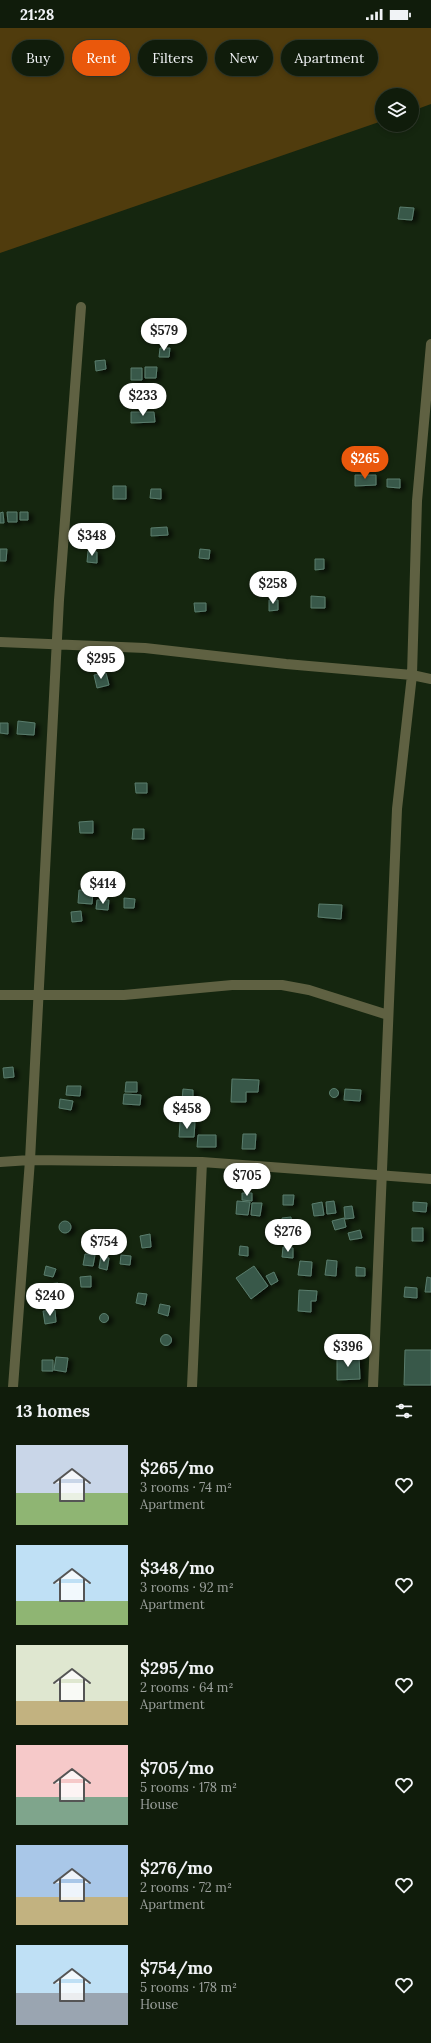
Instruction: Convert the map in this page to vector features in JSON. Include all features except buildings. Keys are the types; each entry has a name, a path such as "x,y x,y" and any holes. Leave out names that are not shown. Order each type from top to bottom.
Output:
{"street":[{"path":"13,1387 30,1160 57,644 81,307"},
{"path":"373,1387 397,809 412,675 417,501 431,344"},
{"path":"0,642 145,648 286,664 412,675 431,680"},
{"path":"0,996 124,996 232,985 282,985 309,990 388,1014"},
{"path":"0,1162 30,1160 202,1162 431,1179"},
{"path":"192,1387 202,1162"}],"shaded area":[{"path":"0,28 431,28 431,104 419,108 419,88 375,88 375,123 0,253"}]}
